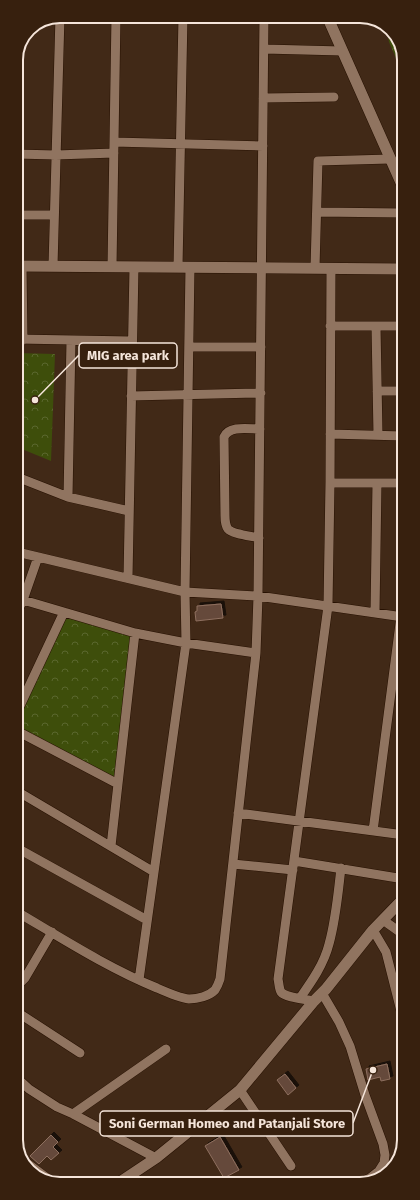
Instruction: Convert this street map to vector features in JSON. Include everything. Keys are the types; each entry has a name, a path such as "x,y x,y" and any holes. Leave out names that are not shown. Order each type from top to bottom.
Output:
{"street":[{"path":"53,266 60,23"},
{"path":"112,267 116,23"},
{"path":"139,980 186,643 185,592 189,348 184,267 181,144 182,23"},
{"path":"23,915 89,954 166,992 188,999 199,998 216,989 220,979 256,653 259,538 264,23"},
{"path":"330,23 397,174"},
{"path":"264,49 342,51"},
{"path":"263,98 334,97"},
{"path":"114,142 263,146"},
{"path":"23,154 56,155 114,153"},
{"path":"315,268 318,161 390,159"},
{"path":"316,212 397,213"},
{"path":"23,215 54,215"},
{"path":"23,266 397,269"},
{"path":"128,578 134,267"},
{"path":"314,1001 289,997 282,992 279,987 278,979 328,606 331,268"},
{"path":"330,326 397,326"},
{"path":"376,326 378,435"},
{"path":"23,340 132,341"},
{"path":"68,497 71,340"},
{"path":"189,348 261,347"},
{"path":"377,391 397,391"},
{"path":"131,396 260,393"},
{"path":"259,538 233,532 228,530 226,527 224,437 227,432 233,429 260,429"},
{"path":"330,434 397,436"},
{"path":"23,479 68,497 129,511"},
{"path":"330,483 397,482"},
{"path":"375,613 377,483"},
{"path":"23,553 185,592 258,596 397,616"},
{"path":"38,557 23,600 135,633 186,643 256,653"},
{"path":"23,699 64,612"},
{"path":"111,846 135,633"},
{"path":"373,831 397,654"},
{"path":"23,734 118,784"},
{"path":"23,795 154,872"},
{"path":"238,812 397,834"},
{"path":"23,851 147,920"},
{"path":"233,864 341,868 397,878"},
{"path":"300,998 318,971 329,945 334,926 341,868"},
{"path":"128,1177 156,1158 240,1090 373,930 397,905"},
{"path":"383,920 397,930"},
{"path":"373,930 386,952 397,995"},
{"path":"23,980 52,932"},
{"path":"322,993 339,1022 350,1046 365,1095 383,1144 385,1155 384,1162 377,1172"},
{"path":"23,1016 80,1053"},
{"path":"73,1114 166,1049"},
{"path":"23,1084 28,1089 57,1107 156,1158"},
{"path":"240,1090 291,1166"}],"green space":[{"path":"388,36 396,51 397,60"},
{"path":"23,353 55,354 51,461 23,449"},
{"path":"64,612 135,633 118,784 23,734 23,699"}],"building":[{"path":"221,604 223,618 196,621 195,612 197,611 197,606"},
{"path":"387,1064 390,1079 381,1081 380,1077 368,1080 366,1069"},
{"path":"285,1074 296,1088 288,1095 277,1080"},
{"path":"51,1135 58,1142 53,1147 59,1153 51,1160 47,1156 39,1164 30,1156"},
{"path":"220,1137 239,1170 223,1177 205,1146"}],"place":[{"name":"MIG area park","path":"35,400"},
{"name":"Soni German Homeo and Patanjali Store","path":"373,1070"}]}
